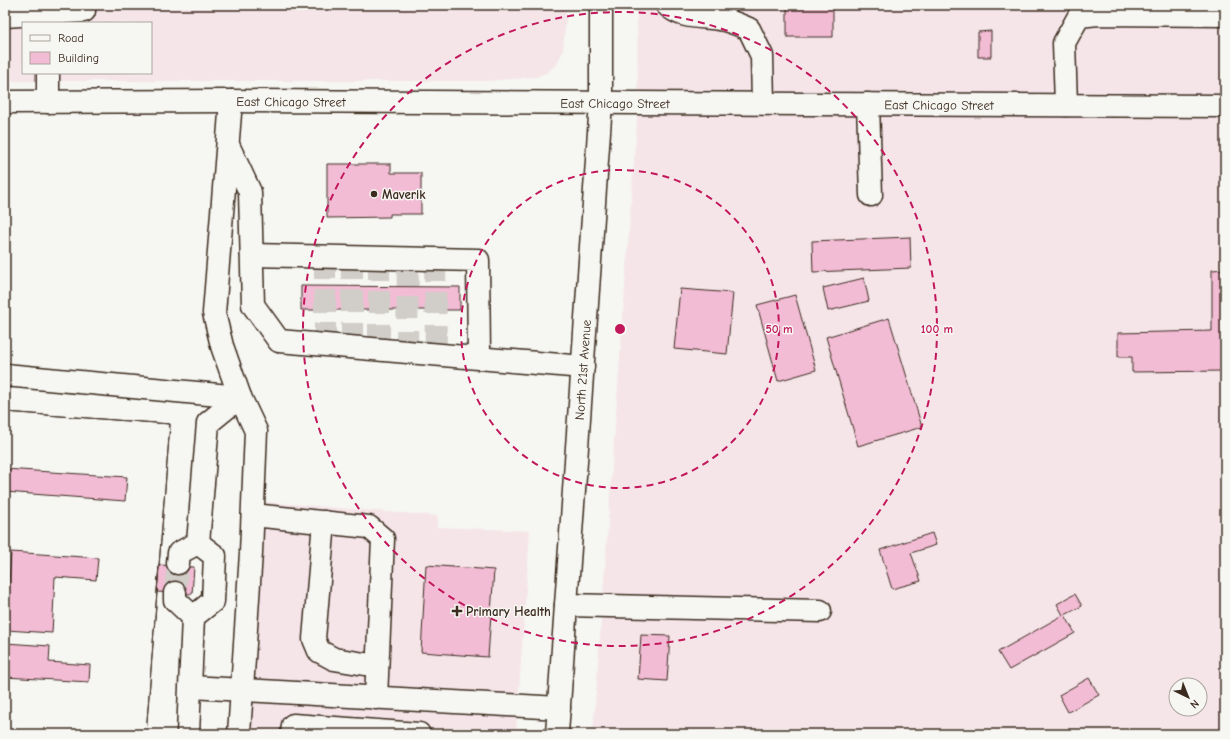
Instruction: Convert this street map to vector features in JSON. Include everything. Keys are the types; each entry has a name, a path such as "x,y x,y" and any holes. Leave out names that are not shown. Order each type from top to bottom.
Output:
{"street":[{"path":"5,16 47,18 84,11 84,5"},
{"name":"North 21st Avenue","path":"557,734 601,103 601,5"},
{"path":"667,5 670,8 692,17 727,20 749,29 762,56 763,103"},
{"path":"1066,105 1064,42 1078,11 1098,14 1225,15"},
{"path":"48,74 48,102"},
{"path":"231,101 214,314 222,346 240,397 256,431 253,515 239,734"},
{"name":"East Chicago Street","path":"5,102 231,101 1225,106"},
{"path":"868,104 871,194"},
{"path":"227,144 250,192 253,305 279,341 583,367"},
{"path":"252,255 478,260 479,358"},
{"path":"5,375 240,397"},
{"path":"198,544 208,423 240,397"},
{"path":"253,515 369,527 383,539 377,666 353,731"},
{"path":"324,522 314,639 319,651 334,659 377,666"},
{"path":"178,563 179,553 198,544"},
{"path":"193,617 213,601 215,556 198,544"},
{"path":"176,593 175,600 193,617 188,734"},
{"path":"566,605 820,611"},
{"path":"191,687 559,708"},
{"path":"292,734 293,725 353,731 419,734"}],"shaded area":[{"path":"5,5 566,5 563,51 557,64 546,73 536,77 487,81 5,81"},
{"path":"637,5 1225,5 1225,734 593,734 638,106"},
{"path":"266,502 438,516 437,527 530,531 516,734 251,734"}],"building":[{"path":"787,5 833,5 833,37 787,37"},
{"path":"991,31 991,57 978,57 978,32"},
{"name":"Maverik","path":"327,164 391,164 391,173 421,173 421,214 390,214 390,217 327,218"},
{"path":"910,237 911,268 813,272 812,241"},
{"path":"1225,269 1225,371 1132,372 1132,357 1118,357 1118,333 1212,331 1212,270"},
{"path":"864,278 869,301 828,311 823,288"},
{"path":"301,286 460,287 460,310 301,310"},
{"path":"680,289 733,293 727,354 674,349"},
{"path":"795,295 816,370 778,381 757,305"},
{"path":"889,318 922,427 858,446 826,337"},
{"path":"5,412 170,424 146,734 5,734 5,677 89,682 90,665 49,662 50,646 5,643 5,492 125,501 127,477 5,469","holes":["11,552 98,558 96,580 55,577 52,633 6,630"]},
{"path":"5,412 170,424 146,734 5,734"},
{"path":"932,533 936,545 911,553 921,581 892,589 880,550"},
{"path":"159,565 194,567 192,594 157,592"},
{"name":"Primary Health","path":"426,565 494,570 488,657 421,652"},
{"path":"1075,594 1082,606 1065,615 1075,633 1009,670 998,652 1063,615 1057,604"},
{"path":"641,635 670,636 667,681 638,679"},
{"path":"1089,678 1099,695 1068,712 1059,695"}],"tunnel":[{"path":"325,257 325,345"},
{"path":"352,257 352,348"},
{"path":"379,258 379,350"},
{"path":"407,352 408,259"},
{"path":"435,259 436,355"},
{"path":"175,593 178,563"}],"place":[{"name":"Maverik","path":"374,194"},
{"name":"Primary Health","path":"457,611"}]}
